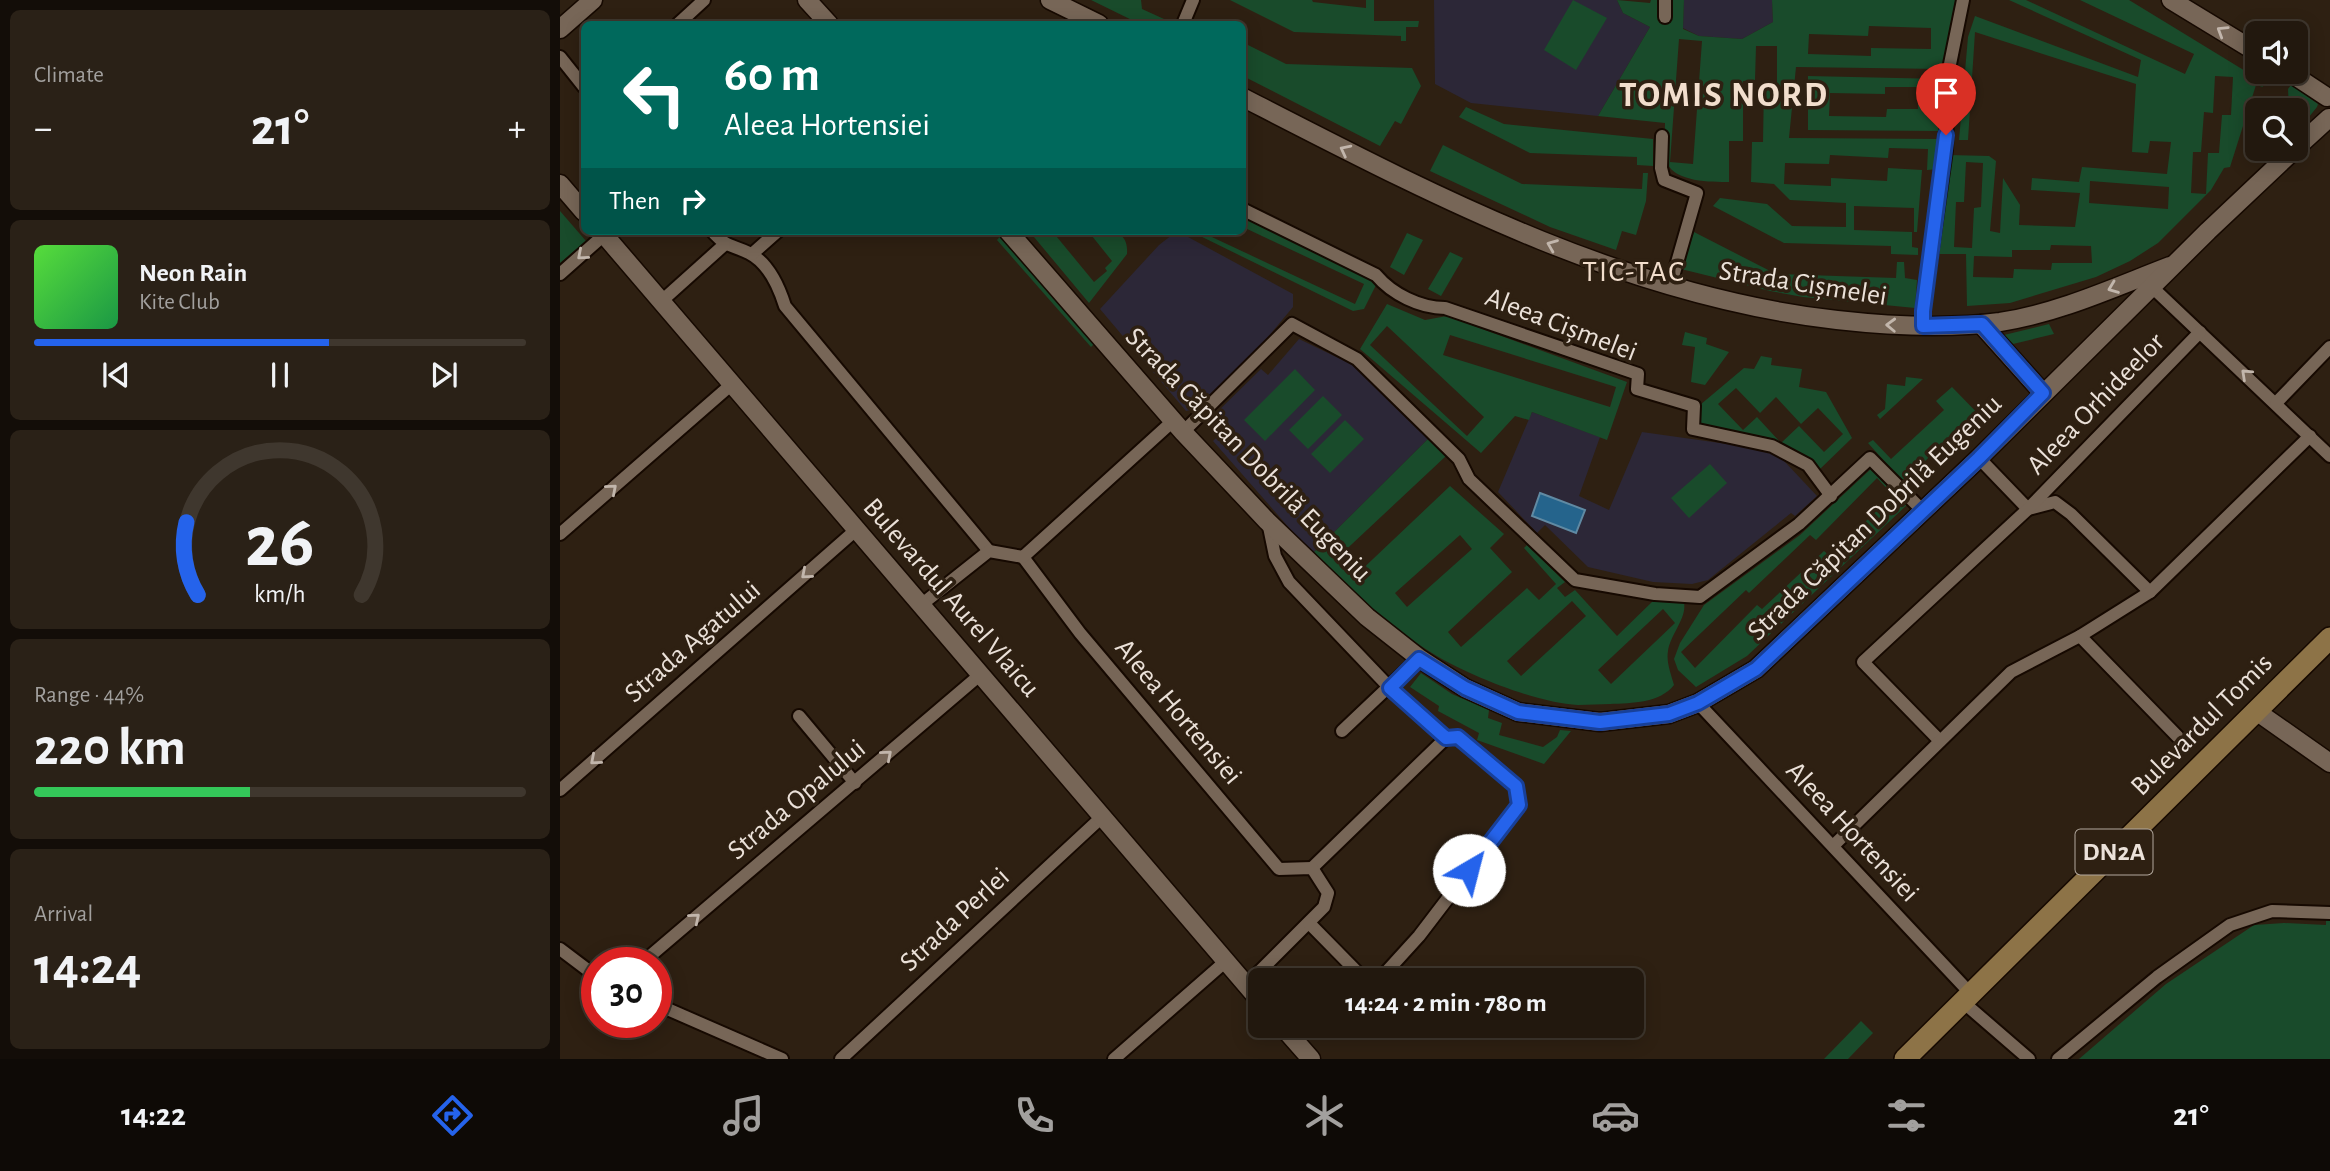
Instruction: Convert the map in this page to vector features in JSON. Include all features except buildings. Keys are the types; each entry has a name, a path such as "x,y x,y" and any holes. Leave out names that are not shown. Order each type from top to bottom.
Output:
{"main road":[{"name":"Bulevardul Tomis","path":"1905,1059 2330,638"}],"street":[{"path":"560,29 593,0"},
{"path":"681,21 704,0"},
{"path":"807,0 826,21"},
{"path":"1050,0 1093,21"},
{"path":"1184,21 1192,0"},
{"path":"1665,0 1665,18"},
{"path":"1923,326 1946,150 1948,75 1964,0"},
{"path":"2171,0 2245,45"},
{"path":"560,57 581,83"},
{"path":"2308,83 2328,95 2324,107 2329,118"},
{"name":"Strada Cișmelei","path":"1246,99 1435,195 1559,247 1670,287 1744,305 1877,325 1982,324 2030,316 2062,307 2176,263"},
{"name":"Strada Căpitan Dobrilă Eugeniu","path":"2308,137 2329,118"},
{"path":"1662,136 1661,168 1664,180 1697,193 1670,287"},
{"name":"Strada Căpitan Dobrilă Eugeniu","path":"1011,235 1178,426 1267,521 1367,617 1419,659 1465,688 1518,712 1600,722 1669,714 1698,703 1756,669 1979,458 2207,231 2282,161"},
{"path":"560,177 581,202"},
{"path":"560,184 581,208"},
{"name":"Aleea Cișmelei","path":"1246,211 1376,275 1386,287 1429,308 1445,308 1638,374 1637,389 1694,406 1693,429 1772,446 1808,465 1830,496"},
{"path":"560,274 601,235"},
{"name":"Bulevardul Aurel Vlaicu","path":"607,235 665,298 1248,970"},
{"name":"Bulevardul Aurel Vlaicu","path":"607,235 1248,987"},
{"path":"716,235 724,244 752,254 776,280 785,306 989,551 1023,557 1178,426 1292,324 1357,359 1459,459 1469,480 1575,580 1655,594 1700,597 1799,524 1870,458 1923,511"},
{"path":"752,254 773,235"},
{"path":"665,298 724,244"},
{"name":"Aleea Orhideelor","path":"2152,287 2330,456"},
{"path":"1982,324 2043,393"},
{"name":"Aleea Orhideelor","path":"1940,741 1863,662 2028,509 2200,332"},
{"path":"2276,403 2330,347"},
{"path":"560,534 732,384"},
{"path":"1833,846 2011,672 2080,636 2150,592 2310,436"},
{"name":"Aleea Orhideelor","path":"1979,458 2028,509"},
{"name":"Aleea Orhideelor","path":"2028,509 2055,502 2071,513 2150,592"},
{"path":"1267,521 1275,556 1289,582 1390,688 1446,738"},
{"name":"Strada Agatului","path":"560,790 857,530"},
{"path":"926,601 989,551"},
{"name":"Aleea Hortensiei","path":"1023,557 1080,633 1279,869 1312,868"},
{"path":"2080,636 2178,737"},
{"path":"1342,730 1419,659"},
{"name":"Strada Opalului","path":"661,947 981,674"},
{"name":"Aleea Hortensiei","path":"1698,703 1833,846 1967,998 2029,1059"},
{"path":"2256,710 2330,763"},
{"path":"799,716 855,783"},
{"path":"1268,968 1324,907 1328,893 1312,868 1446,738 1458,737 1516,786 1519,805 1419,936 1390,968"},
{"name":"Strada Perlei","path":"841,1059 1103,816"},
{"path":"2058,1059 2157,977 2230,925 2272,911 2330,913"},
{"path":"1309,923 1353,968"},
{"path":"560,949 581,964"},
{"path":"1114,1059 1226,961"},
{"path":"672,1011 782,1059"},
{"path":"1293,1038 1311,1059"},
{"path":"1307,1038 1326,1059"}],"shaded area":[{"path":"1434,0 1617,0 1623,13 1650,27 1598,116 1471,103 1435,84"},
{"path":"1684,0 1772,0 1773,22 1742,39 1699,36 1683,28"},
{"path":"1172,235 1184,235 1293,294 1293,307 1243,367 1240,365 1196,409 1186,411 1100,309 1159,245"},
{"path":"1299,339 1355,366 1430,437 1312,554 1213,441 1222,432 1210,419 1261,369 1268,375"},
{"path":"1532,412 1600,437 1579,496 1609,510 1642,432 1770,450 1772,448 1817,496 1795,516 1791,513 1708,580 1692,584 1653,582 1588,567 1545,525 1537,533 1498,492"}],"green space":[{"path":"1091,0 1141,0 1142,9 1168,21 1134,21"},
{"path":"1230,0 1312,0 1366,8 1366,0 1374,0 1374,21 1419,21 1418,27 1406,27 1406,41 1401,41 1401,36 1294,32"},
{"path":"1573,0 1607,18 1576,70 1544,50"},
{"path":"1617,0 1650,3 1651,0 1660,0 1659,17 1671,22 1673,0 1684,0 1683,29 1699,36 1742,39 1773,22 1772,0 1960,0 1943,69 1796,67 1789,138 1941,139 1938,169 1927,170 1928,149 1889,148 1888,158 1830,155 1829,164 1785,163 1784,184 1831,186 1831,178 1887,181 1888,168 1922,170 1917,232 1914,232 1914,208 1854,206 1854,230 1912,232 1912,247 1918,248 1918,255 1891,254 1891,246 1784,243 1713,206 1720,198 1767,204 1792,226 1846,227 1846,203 1790,200 1774,184 1751,182 1752,142 1763,142 1764,85 1777,85 1777,46 1756,46 1755,80 1743,81 1743,141 1729,141 1729,182 1694,180 1671,169 1665,154 1665,123 1598,116 1650,27 1623,13","holes":["1869,26 1931,28 1931,49 1871,48 1871,56 1808,54 1809,34 1868,36","1679,39 1702,41 1693,164 1670,162"]},
{"path":"2009,0 2026,0 2185,74 2194,54 2080,0 2129,0 2245,71 2245,84 2262,84 2263,87 2256,85 2252,98 2245,98 2245,120 2230,167 2224,168 2211,190 2158,243 2130,261 2096,277 2010,303 1967,306 1966,254 1935,254 1949,155 1989,156 1996,161 1990,231 2000,233 2003,178 2020,205 2019,225 2075,227 2080,193 2031,190 2032,178 2079,182 2082,167 2167,174 2171,142 2150,141 2148,153 2132,152 2136,84 1975,32 1968,140 1959,140 1968,37 1975,16 2138,77 2141,60","holes":["2215,76 2233,77 2231,115 2222,115 2219,153 2208,153 2206,194 2191,193 2193,152 2201,152 2204,112 2213,113","1966,162 1983,163 1981,207 1974,208 1972,248 1954,247 1956,202 1964,202","2090,181 2169,187 2168,209 2089,203","2051,245 2091,246 2092,263 2052,263 2051,270 2014,269 2013,278 1973,277 1974,256 2012,257 2012,250 2050,250"]},
{"path":"1246,44 1286,64 1412,68 1421,86 1401,124 1395,121 1380,146 1246,78"},
{"path":"1808,76 1942,79 1940,131 1808,130","holes":["1885,87 1918,87 1918,109 1887,109 1886,117 1829,116 1830,93 1885,94"]},
{"path":"2291,85 2318,104 2308,118 2308,98 2288,98 2288,89"},
{"path":"1466,107 1504,124 1653,139 1653,166 1637,165 1637,157 1530,153 1459,117"},
{"path":"1443,145 1522,184 1642,189 1643,173 1648,173 1646,201 1636,235 1622,231 1616,250 1550,227 1430,171"},
{"path":"560,211 586,241 560,263"},
{"path":"1246,215 1371,277 1376,285 1364,309 1353,311 1198,235 1208,235 1355,304 1364,284 1246,228"},
{"path":"1694,232 1776,274 1896,278 1897,262 1904,262 1905,278 1917,280 1915,308 1803,297 1681,269"},
{"path":"1407,233 1423,240 1404,275 1390,267"},
{"path":"1005,235 1097,341 1091,347 997,240"},
{"path":"1032,235 1055,235 1094,282 1107,271 1105,268 1112,261 1091,235 1121,235 1125,239 1127,254 1089,303"},
{"path":"1450,252 1463,258 1441,296 1428,289"},
{"path":"1387,304 1425,320 1447,316 1627,382 1607,440 1532,412 1529,420 1515,416 1481,453 1360,349","holes":["1387,326 1484,417 1467,436 1370,345","1450,335 1616,387 1610,407 1443,355"]},
{"path":"2049,324 2054,334 2013,344 2004,335"},
{"path":"1685,332 1707,338 1706,344 1729,352 1705,385 1691,382 1695,347 1682,345"},
{"path":"1761,356 1772,358 1771,365 1802,369 1799,387 1826,392 1852,438 1819,470 1809,459 1697,428 1700,405 1744,368 1754,369","holes":["1736,388 1760,413 1776,397 1801,424 1818,408 1843,434 1824,452 1799,426 1781,443 1757,417 1743,430 1718,404"]},
{"path":"1295,369 1315,390 1265,441 1244,420"},
{"path":"1906,377 1923,379 1880,419 1877,415 1885,409 1887,384 1905,386"},
{"path":"1952,387 1987,423 1972,440 1957,428 1904,483 1868,443 1873,440 1891,459 1944,410 1936,401"},
{"path":"1323,396 1342,415 1308,449 1289,430"},
{"path":"1345,420 1364,439 1330,473 1311,454"},
{"path":"1430,437 1446,456 1336,559 1354,577 1450,486 1504,534 1490,548 1512,572 1448,632 1461,647 1527,588 1539,600 1556,584 1524,548 1527,545 1565,582 1557,588 1565,597 1575,590 1617,636 1654,600 1679,600 1684,603 1683,615 1668,651 1668,664 1674,685 1661,695 1645,701 1578,705 1543,699 1483,679 1447,661 1400,631 1312,554","holes":["1460,535 1472,549 1407,607 1395,593","1572,601 1586,616 1521,676 1507,661","1663,609 1675,623 1611,684 1598,670"]},
{"path":"1710,464 1727,483 1689,518 1671,498"},
{"path":"1874,466 1909,503 1747,656 1696,687 1678,670 1674,659 1680,643 1704,605 1800,535","holes":["1877,478 1893,495 1830,556 1824,551 1762,609 1757,605 1695,668 1681,652 1746,590 1749,593 1810,535 1816,540"]},
{"path":"1421,673 1452,694 1489,710 1488,718 1502,723 1499,735 1543,747 1557,737 1560,730 1571,731 1544,764 1477,740 1479,733 1438,711 1439,706 1410,687"},
{"path":"2326,918 2330,918 2330,1059 2079,1059 2166,984 2254,925 2326,925"},
{"path":"1861,1021 1873,1033 1848,1059 1824,1059"}],"water":[{"path":"1540,493 1585,510 1576,533 1532,516"}],"district":[{"name":"TOMIS NORD","path":"1724,95"},
{"name":"TIC-TAC","path":"1634,272"}],"route":[{"path":"1469,870 1519,805 1516,786 1458,737 1446,738 1390,688 1419,659 1465,688 1518,712 1600,722 1669,714 1698,703 1756,669 1979,458 2043,393 1982,324 1923,326 1946,135"}]}
